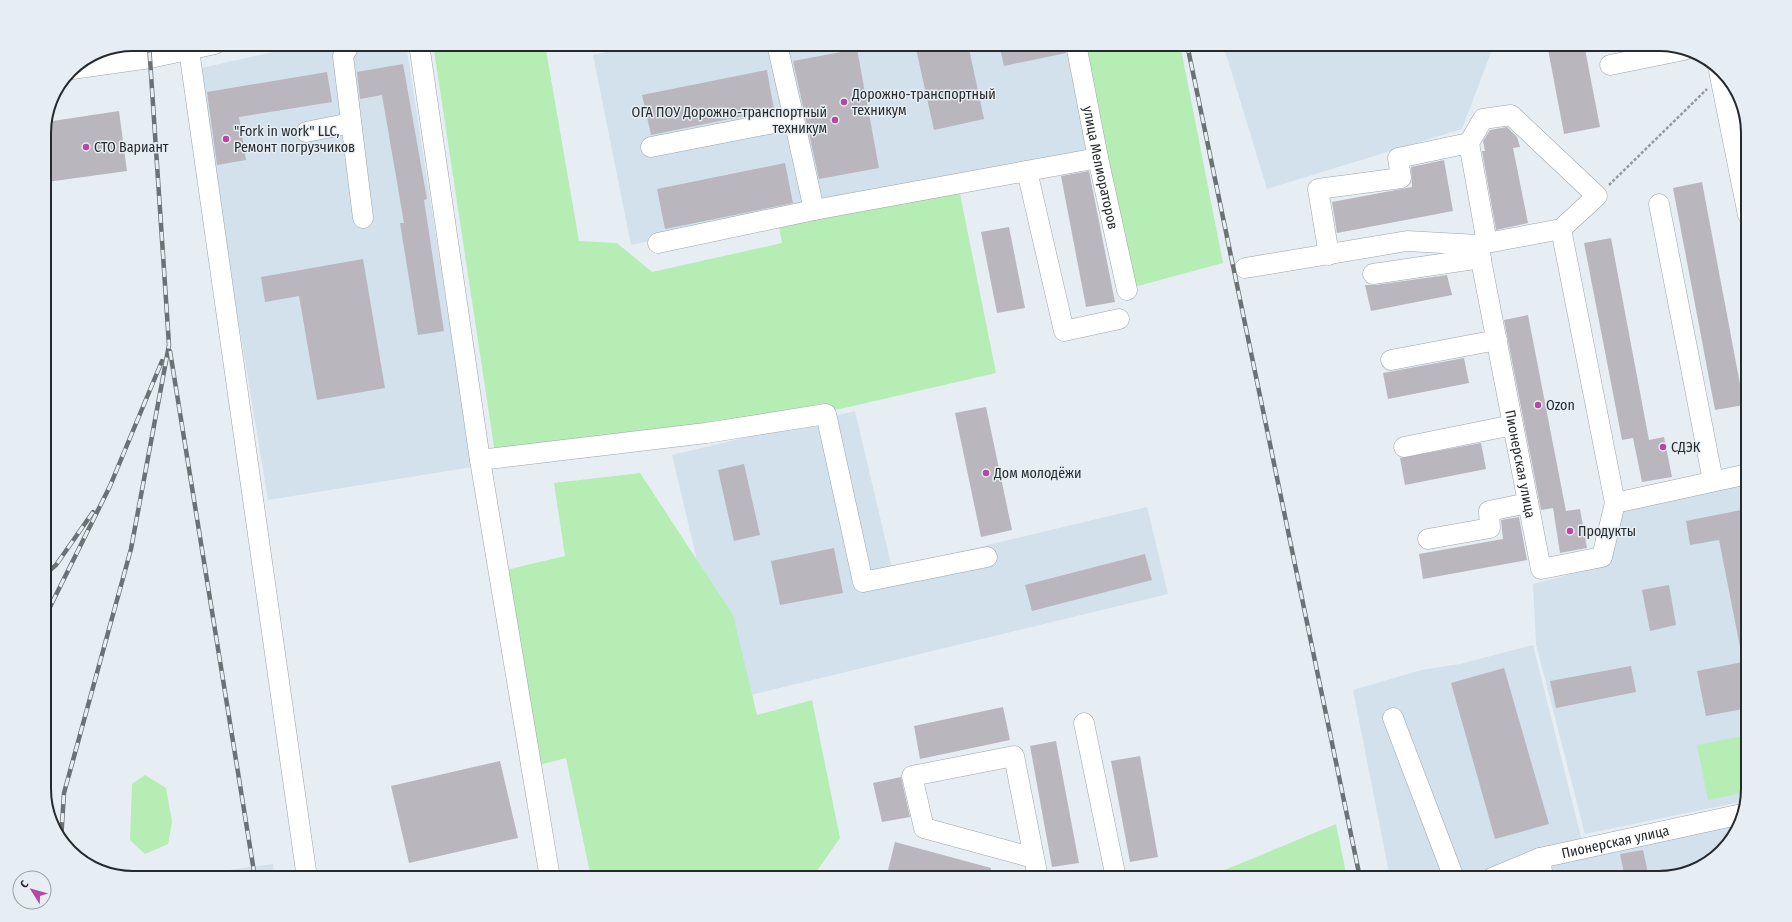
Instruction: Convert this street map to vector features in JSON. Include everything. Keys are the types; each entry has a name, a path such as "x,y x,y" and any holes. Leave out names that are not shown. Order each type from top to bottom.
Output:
{"street":[{"path":"100,58 150,58 184,51"},
{"path":"189,51 306,871"},
{"path":"346,51 343,56 363,218"},
{"path":"420,51 480,460 549,871"},
{"path":"779,51 814,210"},
{"name":"улица Мелиораторов","path":"1077,51 1098,158 1127,290"},
{"path":"1610,65 1672,52"},
{"path":"1722,81 1741,178"},
{"path":"1329,255 1318,189 1401,178 1398,158 1468,143 1483,118 1511,115 1597,196 1561,229 1373,274"},
{"path":"651,147 794,119"},
{"path":"306,132 351,123"},
{"name":"Пионерская улица","path":"1468,143 1482,249 1497,340 1541,569 1602,557 1615,502"},
{"path":"658,243 814,210 1098,158"},
{"path":"1027,172 1064,331 1119,320"},
{"path":"1659,204 1713,481"},
{"path":"1561,229 1615,502 1741,475"},
{"path":"1245,268 1407,241 1482,249"},
{"path":"1391,360 1497,340"},
{"path":"480,460 706,433 826,414 863,582 987,557"},
{"path":"1404,447 1513,425"},
{"path":"1428,539 1490,528 1489,511 1528,503"},
{"path":"1393,718 1451,871"},
{"path":"1084,723 1115,871"},
{"path":"1034,858 924,828 912,776 1014,756 1037,871"},
{"name":"Пионерская улица","path":"1509,871 1540,858 1737,815"},
{"path":"1540,858 1542,871"}],"path":[{"path":"1597,196 1718,76"}],"shaded area":[{"path":"277,51 407,51 472,467 268,500 197,69"},
{"name":"Дорожно-транспортный техникум","path":"611,51 1077,51 1096,148 631,245 593,55"},
{"path":"1225,51 1492,51 1462,129 1267,189"},
{"path":"855,411 892,568 1147,507 1168,594 730,700 672,455"},
{"path":"1741,482 1740,800 1740,802 1585,834 1536,644 1533,584 1609,564 1623,510"},
{"path":"1533,645 1586,857 1733,826 1727,835 1717,847 1700,860 1690,865 1670,870 1389,871 1353,690 1421,670 1460,664"},
{"path":"273,864 274,871 221,871"}],"green space":[{"path":"434,51 546,51 579,241 617,243 652,272 782,243 778,222 959,189 996,373 840,409 495,453"},
{"path":"1085,51 1181,51 1223,263 1134,287"},
{"path":"640,473 733,615 757,715 812,700 840,838 817,871 590,871 566,758 539,765 502,571 565,556 554,483"},
{"path":"1741,736 1741,793 1708,800 1697,745"},
{"path":"145,775 166,788 172,822 168,844 145,854 130,840 132,784"},
{"path":"1336,824 1346,871 1222,871"}],"building":[{"name":"ОГА ПОУ Дорожно-транспортный техникум","path":"846,51 857,51 879,168 819,179 793,61"},
{"path":"917,51 969,51 984,119 934,130"},
{"path":"1001,51 1066,51 1066,53 1004,66"},
{"path":"1548,51 1585,51 1600,127 1564,134"},
{"path":"403,64 427,199 424,200 444,331 418,335 400,223 404,223 382,95 360,99 357,72"},
{"path":"767,70 774,110 651,135 642,95"},
{"name":"\"Fork in work\" LLC, Ремонт погрузчиков","path":"327,72 332,102 239,117 246,160 217,165 207,92"},
{"path":"119,111 127,171 51,181 52,121"},
{"path":"1507,127 1517,137 1520,147 1513,148 1528,223 1496,230 1482,151 1485,151 1483,141 1490,130"},
{"path":"1444,160 1453,211 1337,233 1332,202 1412,187 1411,167"},
{"path":"785,163 793,203 665,229 657,189"},
{"path":"1089,171 1115,302 1086,307 1061,176"},
{"path":"1702,182 1741,389 1741,406 1715,410 1673,188"},
{"path":"1009,227 1025,308 997,313 981,232"},
{"path":"1611,238 1649,440 1664,437 1672,477 1642,482 1633,438 1622,440 1584,243"},
{"path":"363,259 385,388 317,400 299,296 265,302 261,277"},
{"path":"1447,275 1452,295 1371,311 1365,285 1375,285"},
{"path":"1528,315 1566,511 1580,509 1587,548 1560,553 1553,508 1541,510 1504,320"},
{"path":"1464,358 1469,383 1388,399 1383,373"},
{"path":"986,407 1012,530 981,537 955,413"},
{"path":"1481,443 1486,469 1405,485 1400,458"},
{"path":"744,464 760,535 734,541 718,470"},
{"path":"1741,510 1741,652 1719,540 1690,545 1686,521"},
{"path":"1519,517 1527,560 1423,579 1419,554 1503,539 1501,520"},
{"path":"834,548 843,593 780,605 771,561"},
{"path":"1145,554 1152,580 1032,611 1025,585"},
{"path":"1669,585 1676,625 1650,631 1642,590"},
{"path":"1741,662 1741,709 1706,716 1697,671"},
{"path":"1631,666 1636,692 1556,708 1550,681"},
{"path":"1504,668 1549,824 1495,839 1451,683"},
{"path":"1003,707 1010,740 920,759 914,726"},
{"path":"1056,741 1079,863 1052,867 1030,746"},
{"path":"1140,756 1158,857 1130,862 1111,761"},
{"path":"500,761 518,838 409,863 391,786"},
{"path":"901,777 910,817 882,822 873,783"},
{"path":"895,842 991,868 990,871 888,871"},
{"path":"1643,850 1648,871 1624,871 1620,854"}],"railway":[{"path":"62,829 64,793 131,549 169,345 149,51"},
{"path":"1188,51 1359,871"},
{"path":"170,351 254,871"},
{"path":"51,605 110,486 162,361"},
{"path":"51,569 56,565 93,512"}],"place":[{"name":"Дорожно-транспортный техникум","path":"844,102"},
{"name":"ОГА ПОУ Дорожно-транспортный техникум","path":"835,120"},
{"name":"\"Fork in work\" LLC, Ремонт погрузчиков","path":"226,139"},
{"name":"СТО Вариант","path":"86,147"},
{"name":"Ozon","path":"1538,405"},
{"name":"СДЭК","path":"1663,447"},
{"name":"Дом молодёжи","path":"986,473"},
{"name":"Продукты","path":"1570,531"}]}
